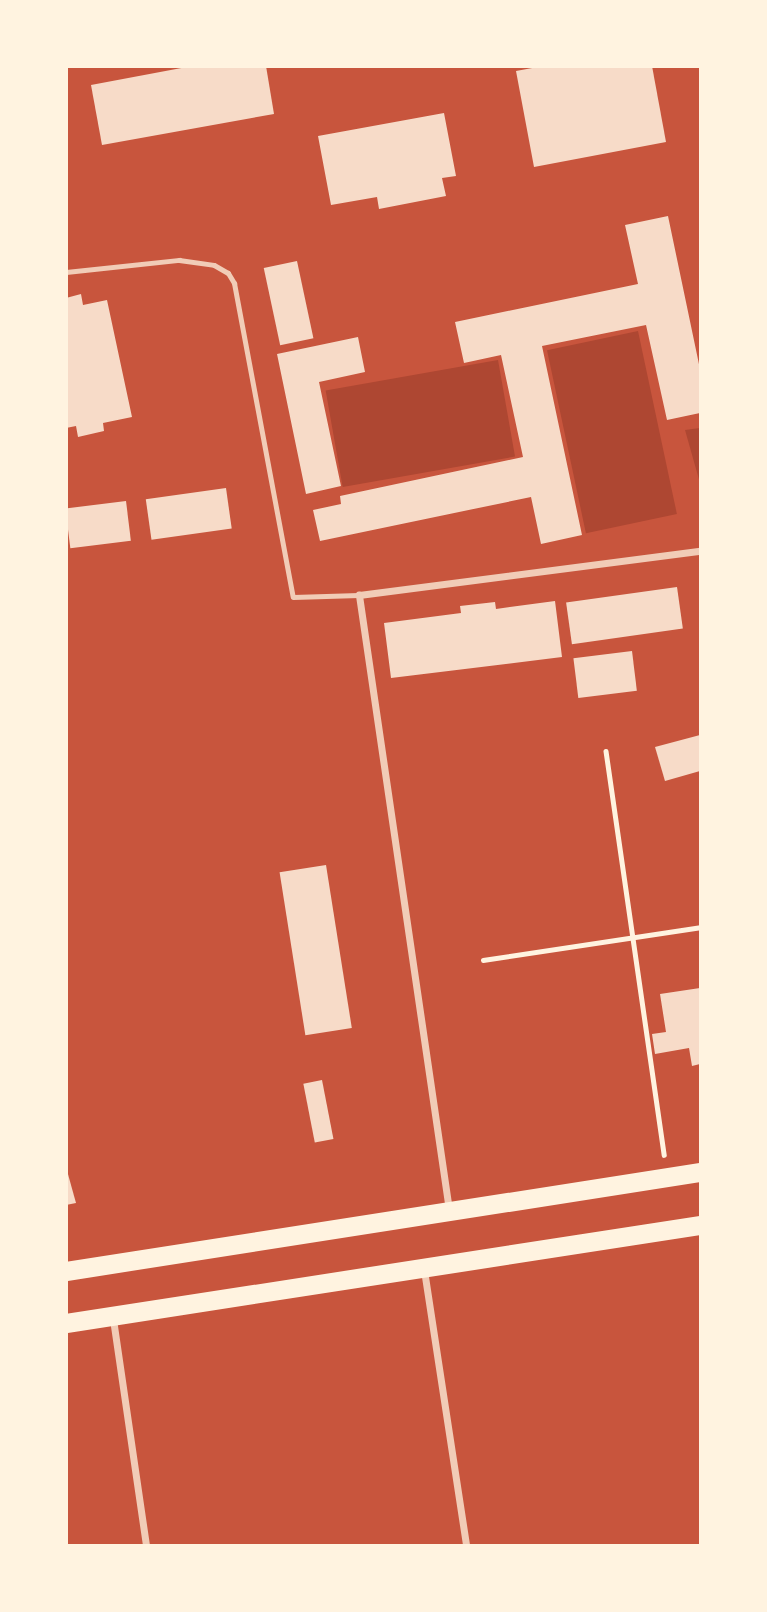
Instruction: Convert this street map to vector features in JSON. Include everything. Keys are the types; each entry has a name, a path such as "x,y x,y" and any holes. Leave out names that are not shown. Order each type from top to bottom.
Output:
{"highway":[{"path":"66,1271 701,1172"},
{"path":"66,1323 701,1225"}],"street":[{"path":"449,1210 359,595 701,551"},
{"path":"423,1269 466,1545"},
{"path":"112,1315 146,1545"}],"lane":[{"path":"66,272 179,260 214,265 228,273 234,283 293,597 359,595"}],"path":[{"path":"606,751 667,1177"},
{"path":"483,960 701,926"}],"shaded area":[{"path":"638,331 677,514 586,533 547,350"},
{"path":"498,360 515,457 343,487 326,390"},
{"path":"700,428 700,483 685,430"}],"building":[{"path":"192,66 266,66 274,114 102,145 91,85"},
{"path":"543,66 652,66 666,142 534,167 516,71"},
{"path":"444,113 456,176 442,178 446,196 379,209 377,197 331,205 318,136"},
{"path":"668,216 700,369 700,413 667,420 646,325 542,346 582,535 541,544 531,497 320,541 313,510 341,504 340,496 523,457 501,355 464,363 455,322 638,284 625,225"},
{"path":"297,261 313,338 280,345 264,268"},
{"path":"81,294 83,305 107,300 132,417 103,423 104,431 78,437 76,426 66,428 66,298"},
{"path":"358,337 365,372 319,382 341,486 306,494 277,354"},
{"path":"226,488 232,529 151,540 146,499"},
{"path":"126,501 131,541 70,548 66,508"},
{"path":"677,587 683,629 572,644 566,603"},
{"path":"555,601 562,657 391,678 384,623 461,613 460,606 495,602 496,609"},
{"path":"632,651 637,691 578,698 573,658"},
{"path":"700,735 700,771 665,781 655,747"},
{"path":"326,865 352,1028 305,1035 280,872"},
{"path":"700,988 700,1064 692,1066 689,1048 655,1054 652,1034 666,1032 660,994"},
{"path":"322,1080 333,1139 315,1143 303,1084"},
{"path":"66,1167 76,1203 66,1205"}]}
